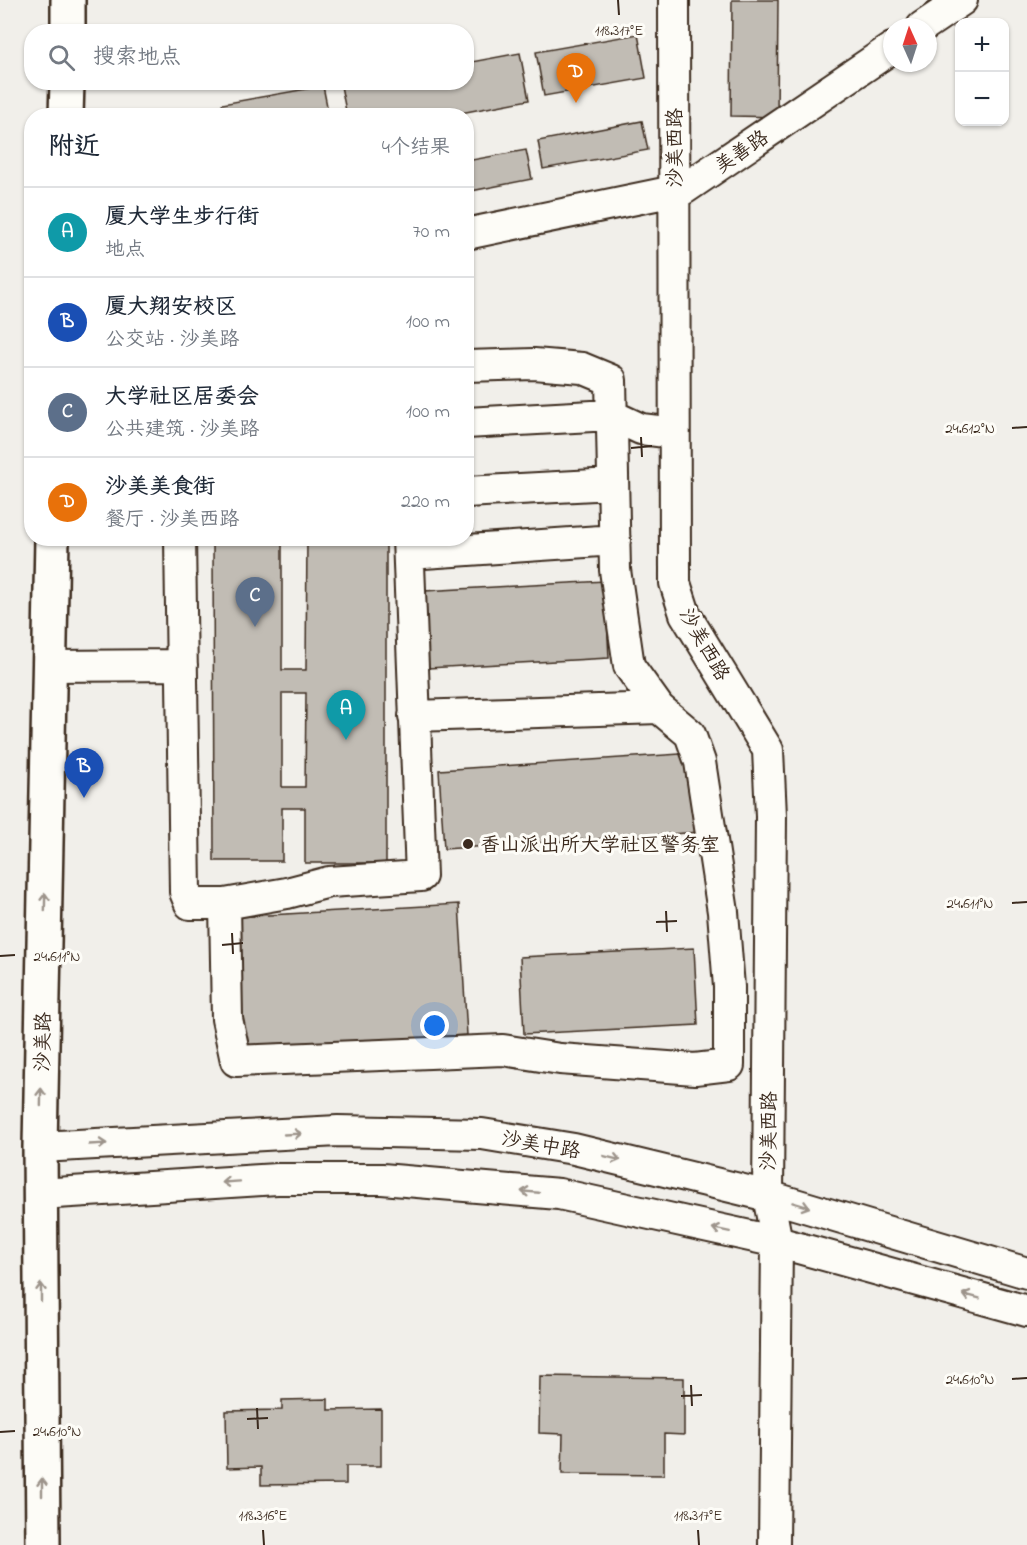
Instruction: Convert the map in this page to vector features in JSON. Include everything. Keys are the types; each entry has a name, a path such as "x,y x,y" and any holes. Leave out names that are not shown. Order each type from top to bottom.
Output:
{"main road":[{"path":"68,0 68,24"},
{"path":"66,108 68,90"},
{"name":"沙美路","path":"43,1545 40,1147 52,546"}],"street":[{"name":"沙美西路","path":"674,0 675,583 684,614 768,750 771,828 768,1196 777,1242 774,1545"},
{"path":"935,18 962,0"},
{"name":"美善路","path":"474,232 684,189 883,54"},
{"path":"225,904 227,1019 236,1061 503,1050 560,1059 695,1069 729,1065 729,987 723,912 700,762 690,734 658,708 629,666 615,570 610,380 582,368 534,364 474,366"},
{"path":"474,423 611,415 640,429 674,434"},
{"path":"474,492 613,484"},
{"path":"474,544 615,540"},
{"path":"180,546 185,892 190,904 225,904 286,893 329,882 421,876 409,546"},
{"path":"50,666 182,665"},
{"path":"414,716 658,708"},
{"name":"沙美中路","path":"40,1147 338,1131 482,1134 574,1149 768,1196 1027,1273"},
{"path":"40,1194 277,1179 382,1179 559,1194 777,1242 1027,1311"}],"building":[{"path":"732,0 778,0 777,117 731,116"},
{"path":"638,34 646,78 544,96 536,52"},
{"path":"520,53 529,100 474,110 474,108 345,108 342,90 474,90 474,62"},
{"path":"301,90 324,90 327,108 223,108 222,104"},
{"path":"642,121 648,150 543,169 538,141"},
{"path":"526,150 532,179 474,190 474,160"},
{"path":"213,546 282,546 282,670 306,670 307,546 386,546 386,863 305,863 305,808 282,808 282,861 214,861","holes":["282,693 306,693 305,787 282,787"]},
{"path":"605,581 609,658 428,668 424,591"},
{"path":"695,753 701,832 444,849 439,770"},
{"path":"459,904 467,1035 243,1049 236,917"},
{"path":"694,948 698,1025 524,1034 520,957"},
{"path":"540,1376 684,1378 684,1435 664,1434 664,1475 562,1474 563,1434 539,1433"},
{"path":"328,1399 328,1410 381,1409 381,1466 346,1466 346,1484 261,1485 261,1467 227,1468 226,1411 282,1410 282,1400"}],"place":[{"name":"沙美美食街","path":"576,103"},
{"name":"大学社区居委会","path":"255,627"},
{"name":"厦大学生步行街","path":"346,740"},
{"name":"厦大翔安校区","path":"84,798"},
{"name":"香山派出所大学社区警务室","path":"468,844"}]}
